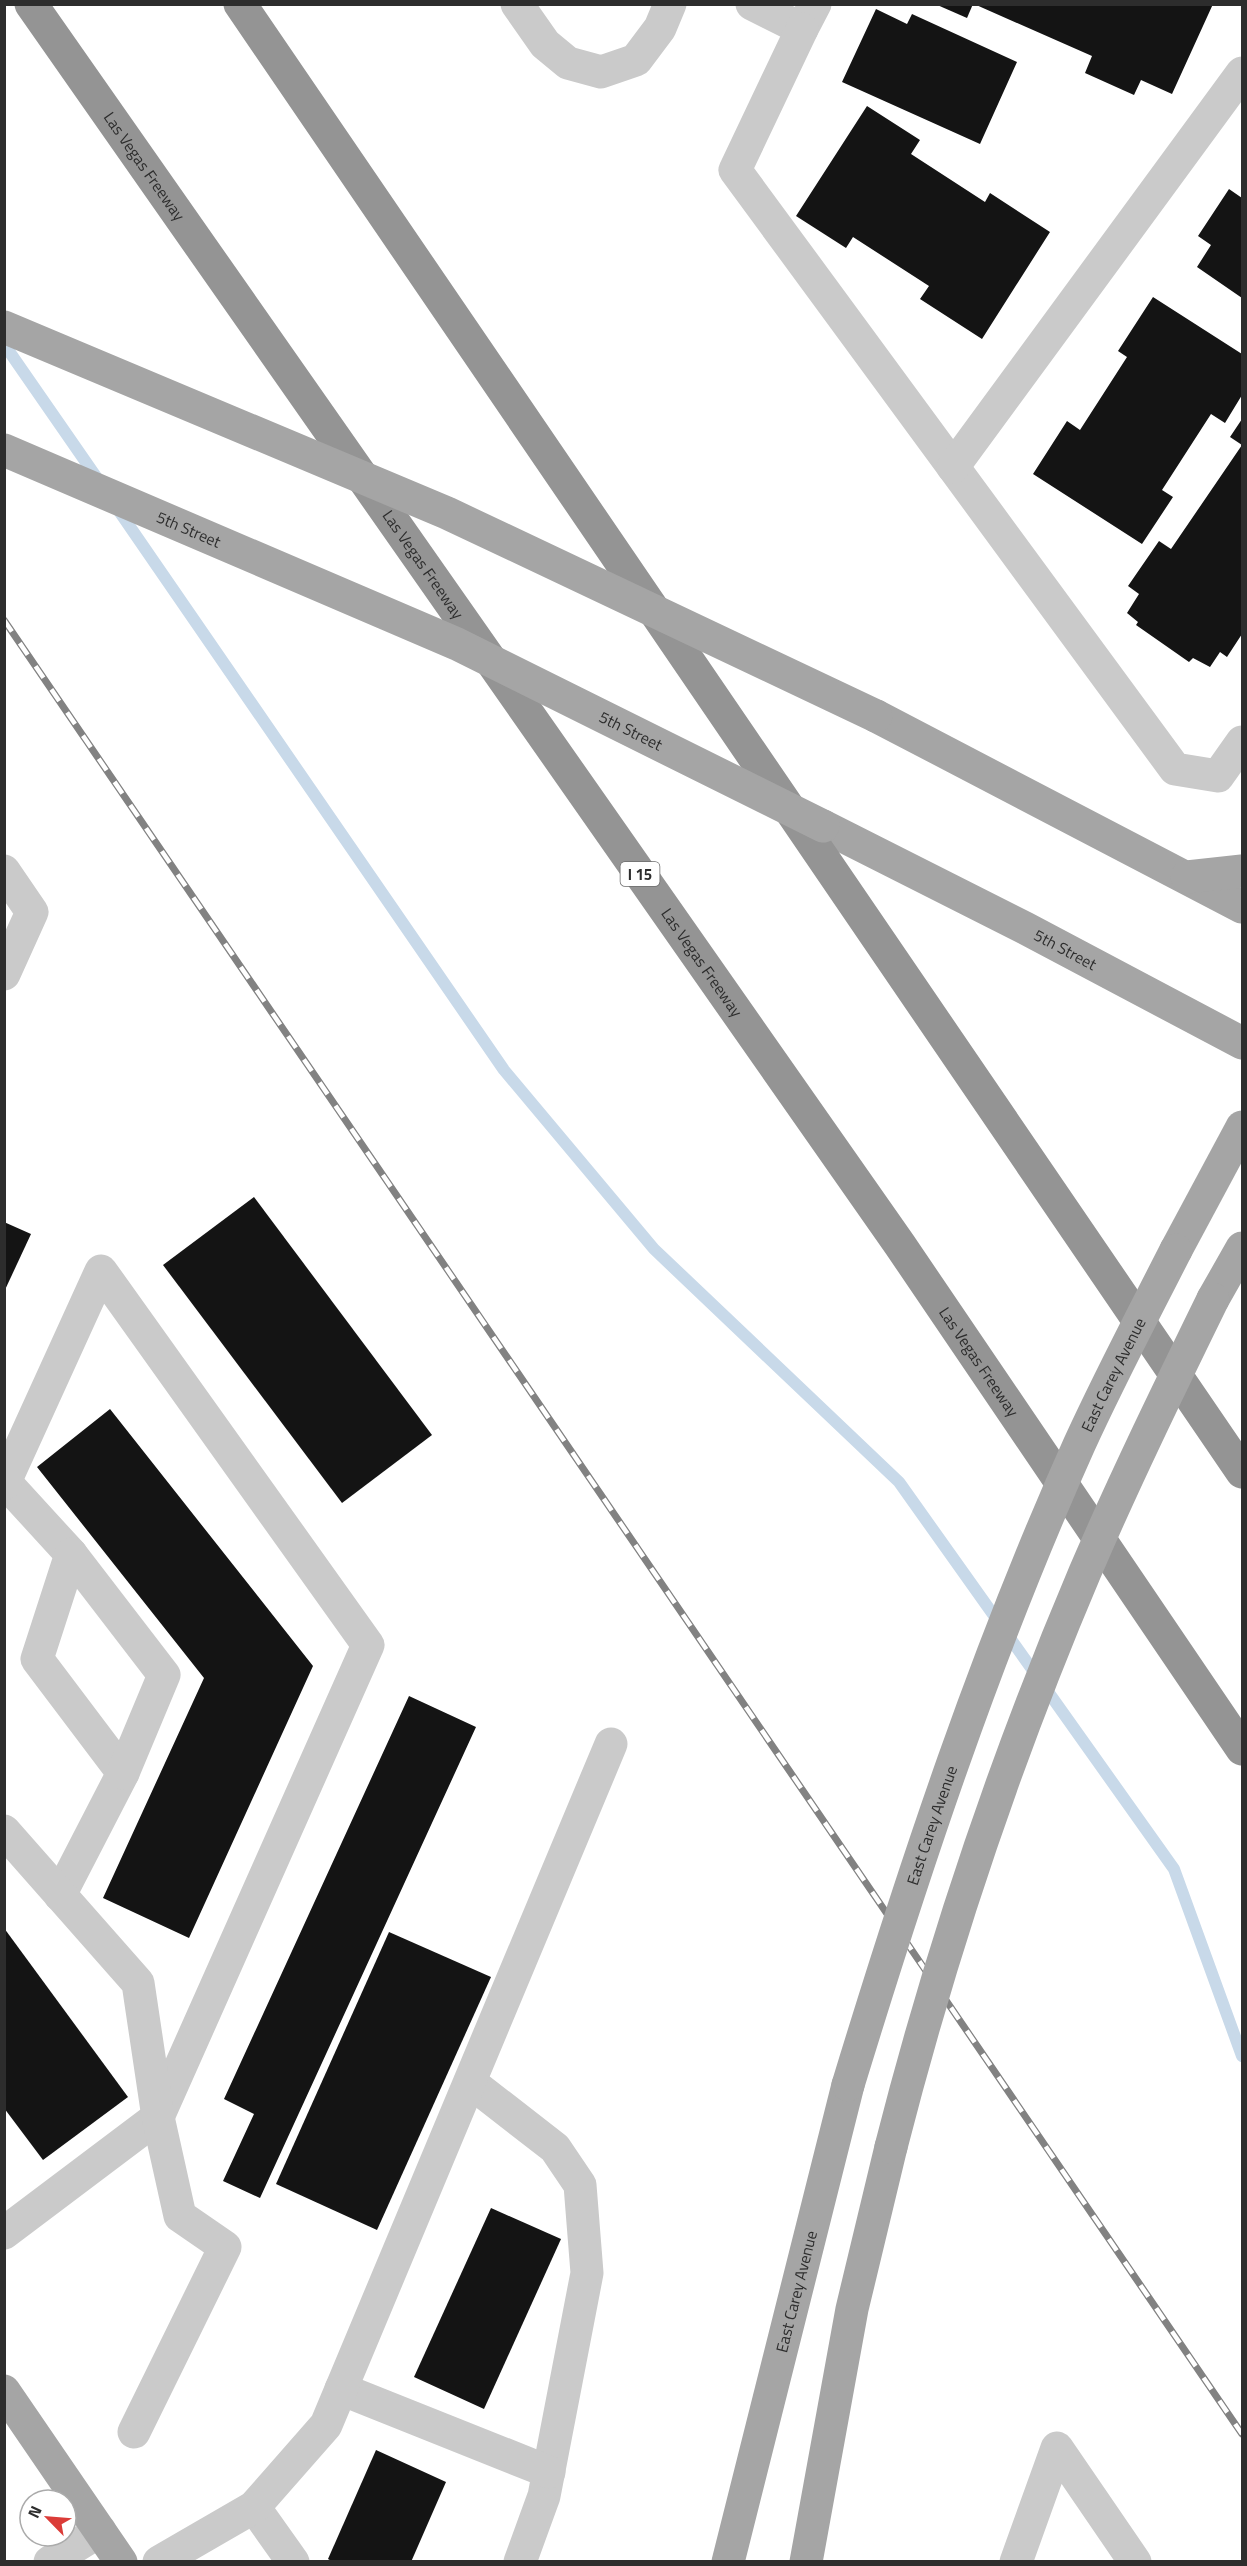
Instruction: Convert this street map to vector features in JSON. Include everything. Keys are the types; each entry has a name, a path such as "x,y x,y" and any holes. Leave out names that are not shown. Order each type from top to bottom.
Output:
{"highway":[{"name":"Las Vegas Freeway","path":"31,4 893,1236 1242,1749"},
{"path":"240,4 1242,1472"}],"main road":[{"path":"4,327 447,513 876,716 1242,907"},
{"name":"5th Street","path":"4,450 457,644 1025,928 1242,1043"},
{"path":"1187,877 1242,871"},
{"name":"East Carey Avenue","path":"728,2562 848,2085 933,1818 1012,1609 1079,1446 1176,1250 1242,1127"},
{"path":"806,2562 852,2309 920,2033 957,1912 1048,1665 1140,1449 1213,1299 1242,1248"},
{"path":"4,2391 121,2562"}],"street":[{"path":"517,4 545,44 568,63 601,72 636,60 660,28 670,4"},
{"path":"752,4 809,17 735,170 1175,769 1218,776 1242,742"},
{"path":"953,467 1242,73"},
{"path":"4,871 32,912 4,974"},
{"path":"7,2226 158,2117 368,1645 101,1271 5,1483 71,1554 164,1675 123,1773 60,1895"},
{"path":"71,1554 37,1659 123,1773"},
{"path":"159,2562 254,2507 326,2425 611,1744"},
{"path":"4,1831 138,1983 158,2117 180,2216 225,2247 134,2432"},
{"path":"470,2082 555,2148 580,2185 587,2273 544,2496 520,2562"},
{"path":"341,2388 549,2472"},
{"path":"1016,2562 1057,2448 1135,2562"},
{"path":"254,2507 292,2562"},
{"path":"50,2562 100,2531"}],"building":[{"path":"935,4 973,4 967,18"},
{"path":"974,4 1213,4 1172,94 1141,80 1134,95 1085,73 1092,56"},
{"path":"876,9 907,24 912,14 1017,62 980,144 842,82"},
{"path":"867,106 920,140 911,154 985,202 990,193 1050,232 982,339 920,299 929,286 853,237 846,248 796,216"},
{"path":"1229,189 1242,198 1242,298 1197,267 1211,245 1198,236"},
{"path":"1153,297 1242,354 1242,395 1225,423 1211,414 1162,490 1173,497 1142,544 1033,474 1067,421 1080,430 1127,357 1118,351"},
{"path":"1242,419 1242,445 1230,437"},
{"path":"1242,445 1242,634 1227,657 1220,652 1210,667 1193,658 1189,662 1136,625 1138,622 1127,613 1139,594 1128,586 1159,541 1171,549"},
{"path":"254,1197 432,1435 342,1503 163,1265"},
{"path":"4,1222 31,1234 4,1292"},
{"path":"110,1409 313,1666 189,1938 103,1898 204,1678 37,1467"},
{"path":"409,1696 476,1727 260,2198 223,2181 254,2114 224,2099"},
{"path":"4,1928 128,2097 43,2160 4,2108"},
{"path":"389,1932 491,1977 377,2230 276,2184"},
{"path":"491,2208 561,2239 484,2409 414,2377"},
{"path":"376,2450 446,2482 411,2562 333,2562 328,2559"}],"waterway":[{"path":"4,344 99,481"},
{"path":"117,508 504,1070 654,1249 899,1482 1174,1869 1242,2056"}],"railway":[{"path":"4,620 1242,2434"}]}
